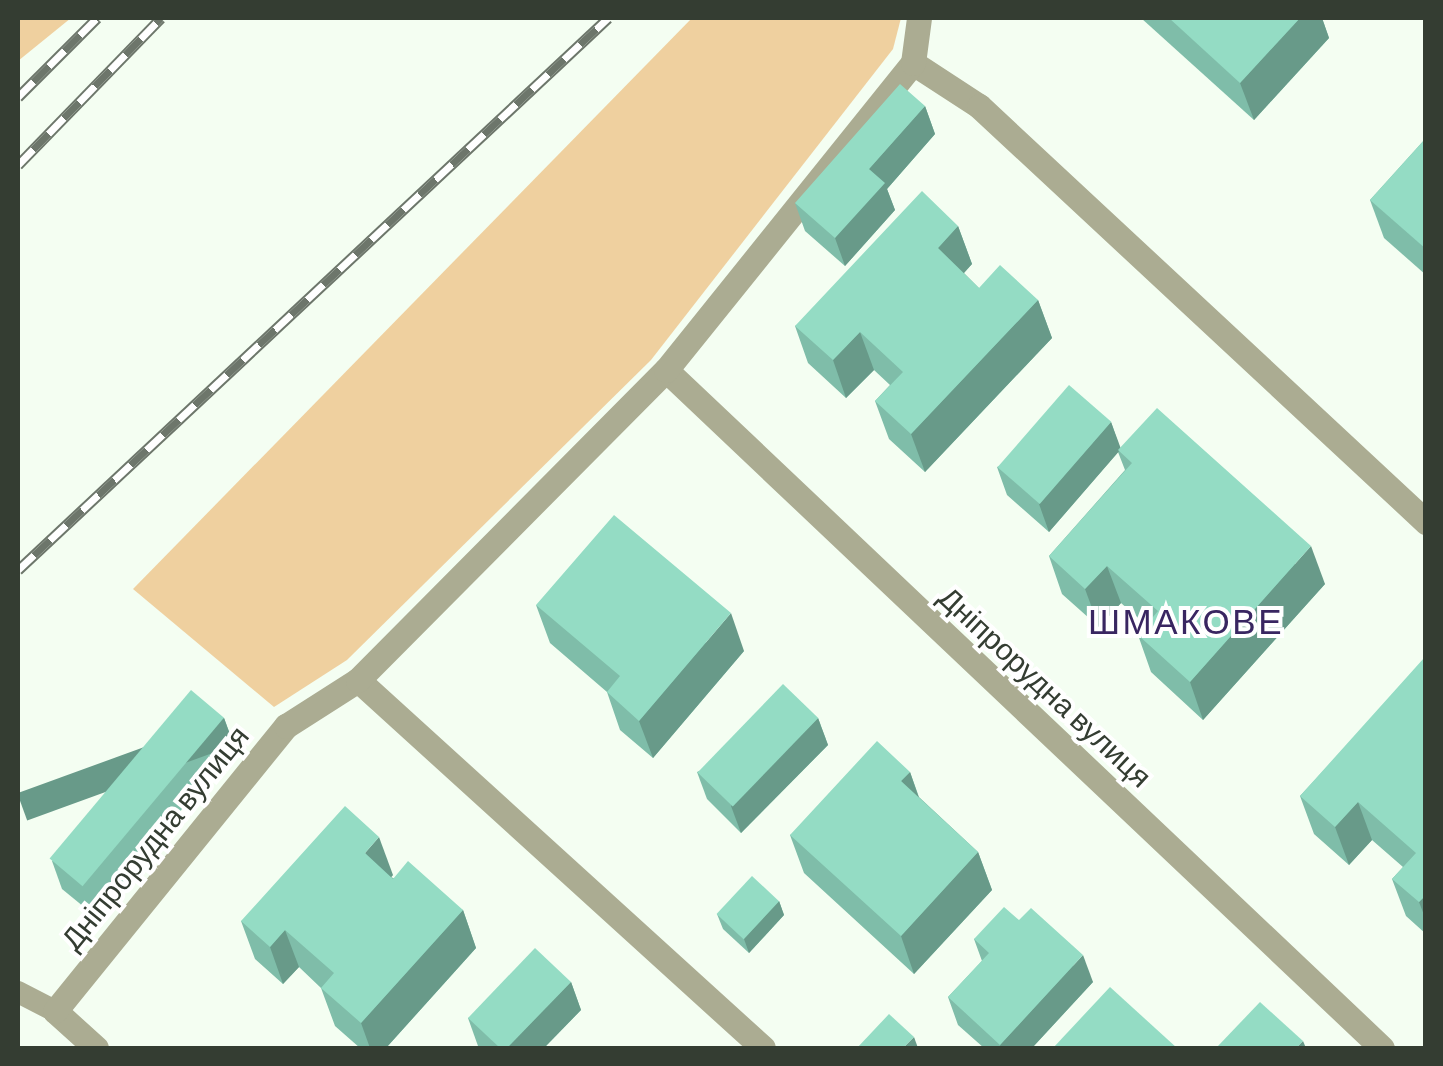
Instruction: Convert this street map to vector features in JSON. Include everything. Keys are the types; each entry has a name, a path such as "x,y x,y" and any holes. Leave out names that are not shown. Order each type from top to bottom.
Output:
{"street":[{"path":"919,18 913,63 978,106 1426,522"},
{"name":"Дніпрорудна вулиця","path":"55,1011 286,726 358,680 666,370 913,63"},
{"name":"Дніпрорудна вулиця","path":"666,370 1382,1048"},
{"path":"358,680 763,1048"},
{"path":"55,1011 96,1048"}],"lane":[{"path":"18,992 55,1011"}],"shaded area":[{"path":"18,18 71,18 18,61"},
{"path":"692,18 901,18 893,49 651,360 347,660 274,707 133,589"}],"building":[{"path":"1169,18 1300,18 1240,83"},
{"path":"900,84 925,106 869,169 885,183 835,238 795,203"},
{"path":"1426,138 1426,249 1370,200"},
{"path":"922,191 958,226 938,248 979,288 1000,265 1038,300 911,434 875,401 903,372 860,332 833,360 795,326"},
{"path":"1069,385 1111,422 1040,504 997,467"},
{"path":"1157,408 1311,546 1190,682 1138,635 1158,611 1107,566 1085,589 1049,556 1132,463 1118,450"},
{"path":"614,515 731,613 639,721 607,692 620,676 536,605"},
{"path":"1424,658 1426,895 1419,902 1392,879 1416,853 1358,802 1335,827 1300,796"},
{"path":"783,684 818,718 733,807 698,772"},
{"path":"191,690 224,718 83,886 50,859"},
{"path":"877,741 910,772 901,781 978,852 901,936 790,835"},
{"path":"345,806 379,837 365,853 393,879 408,861 463,910 361,1023 321,988 334,973 285,930 270,947 241,921"},
{"path":"752,876 779,901 744,939 717,914"},
{"path":"1004,907 1019,920 1031,908 1083,955 1000,1045 948,997 989,953 974,939"},
{"path":"535,948 571,982 507,1048 500,1048 468,1018"},
{"path":"1110,987 1177,1048 1053,1048"},
{"path":"1260,1002 1303,1041 1296,1048 1218,1046"},
{"path":"889,1014 914,1037 903,1048 857,1048"}],"railway":[{"path":"18,97 97,18"},
{"path":"18,165 161,18"},
{"path":"18,570 608,18"}],"district":[{"name":"ШМАКОВЕ","path":"1186,620"}]}
